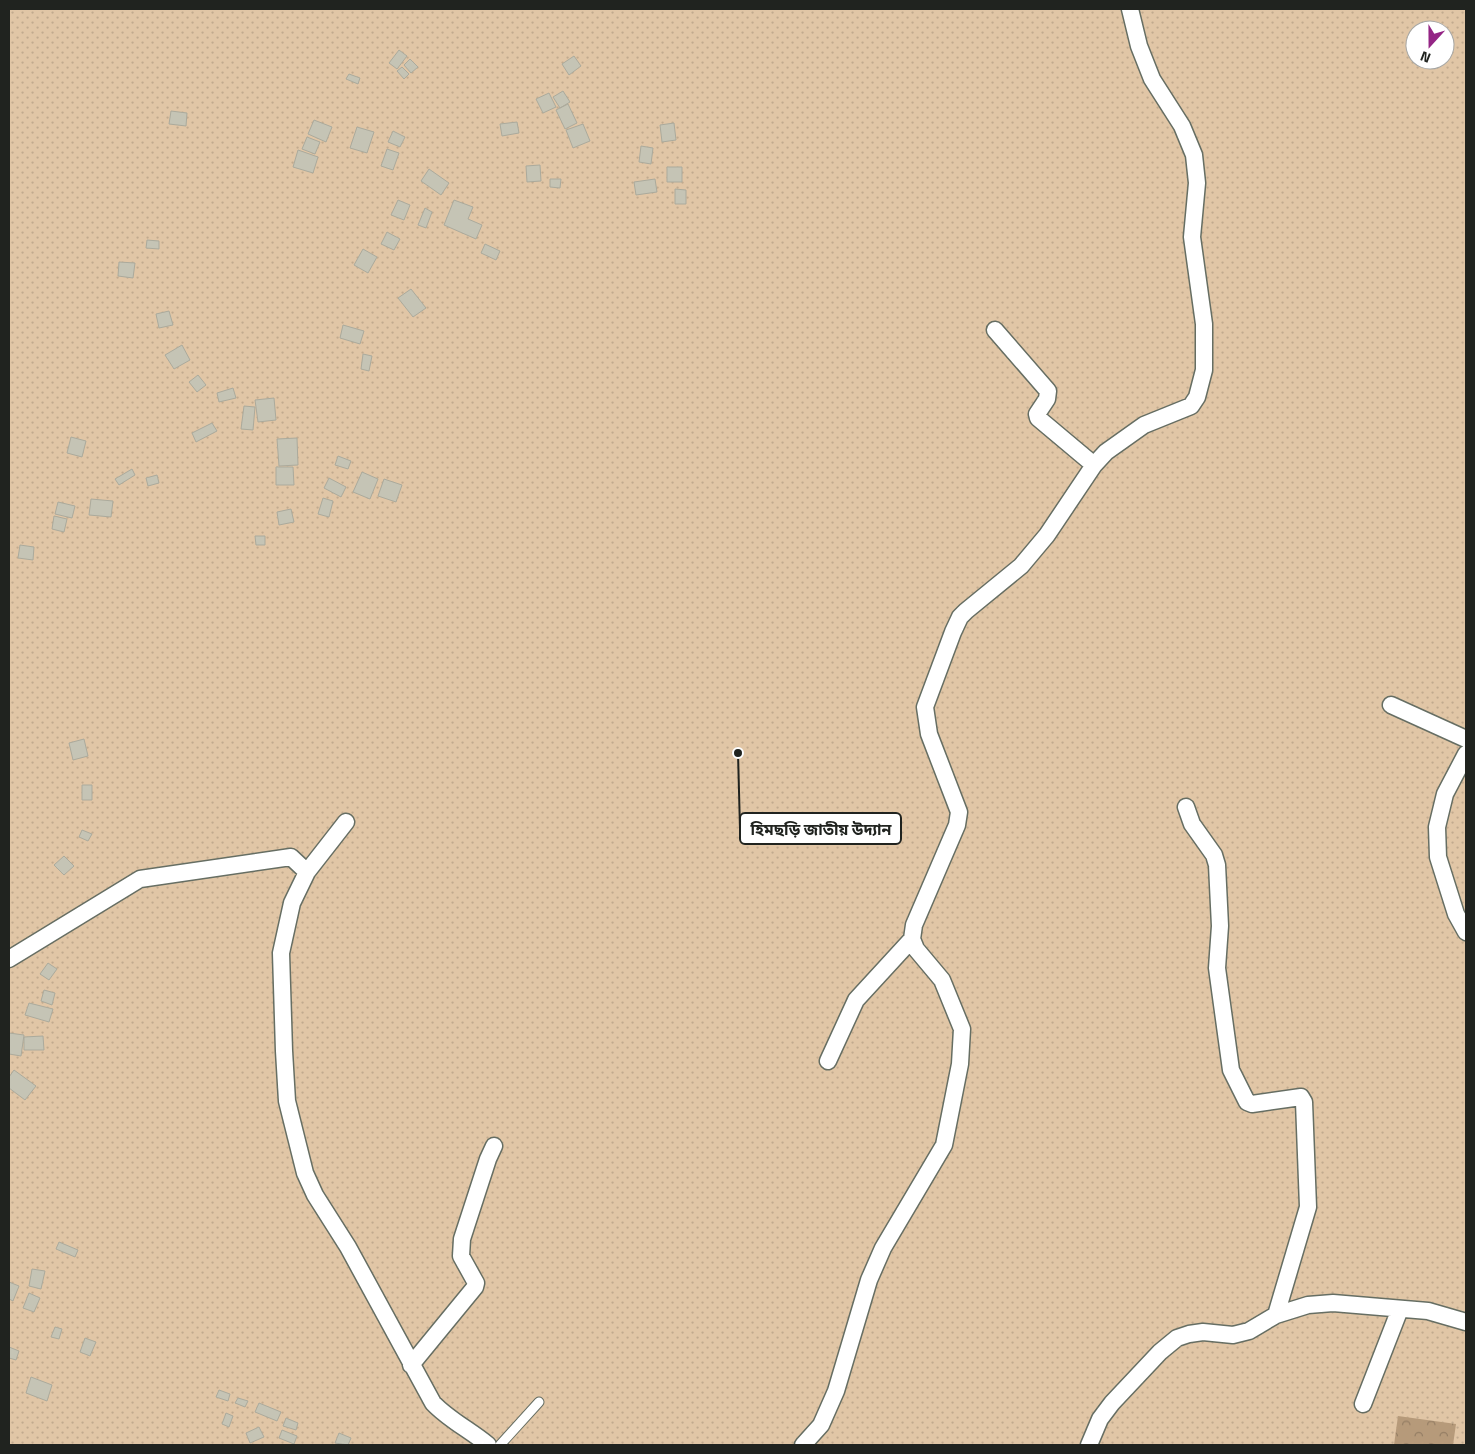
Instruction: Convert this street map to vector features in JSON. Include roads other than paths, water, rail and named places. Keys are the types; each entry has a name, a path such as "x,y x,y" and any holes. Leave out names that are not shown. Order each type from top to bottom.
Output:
{"street":[{"path":"803,1445 821,1425 836,1392 866,1288 883,1248 944,1145 960,1064 962,1029 942,980 916,949 912,938 914,926 957,825 959,812 929,734 925,707 952,632 960,617 1020,566 1047,535 1094,465 1106,452 1144,425 1191,406 1198,397 1204,370 1204,324 1192,237 1197,183 1194,155 1182,126 1152,78 1139,46 1130,9"},
{"path":"995,330 1048,391 1047,399 1037,414 1038,418 1094,465"},
{"path":"1391,705 1466,739"},
{"path":"1466,754 1446,794 1437,827 1438,857 1456,914 1466,932"},
{"path":"1186,807 1192,824 1214,855 1217,865 1220,926 1217,968 1231,1070 1247,1102 1252,1104 1300,1097 1304,1102 1308,1207 1276,1315"},
{"path":"346,822 307,872 292,903 281,952 287,1100 305,1173 315,1195 348,1247 433,1404 445,1415 473,1432 488,1445"},
{"path":"9,959 140,879 291,857 307,872"},
{"path":"828,1062 856,1000 912,938"},
{"path":"411,1365 475,1287 476,1283 461,1256 462,1238 494,1146"},
{"path":"1088,1445 1100,1419 1112,1403 1160,1352 1177,1338 1189,1334 1203,1332 1233,1335 1249,1331 1276,1315 1308,1305 1333,1303 1428,1311 1466,1322"},
{"path":"1363,1404 1400,1309"}],"lane":[{"path":"500,1445 539,1402"}],"place":[{"name":"হিমছড়ি জাতীয় উদ্যান","path":"738,753"}]}
